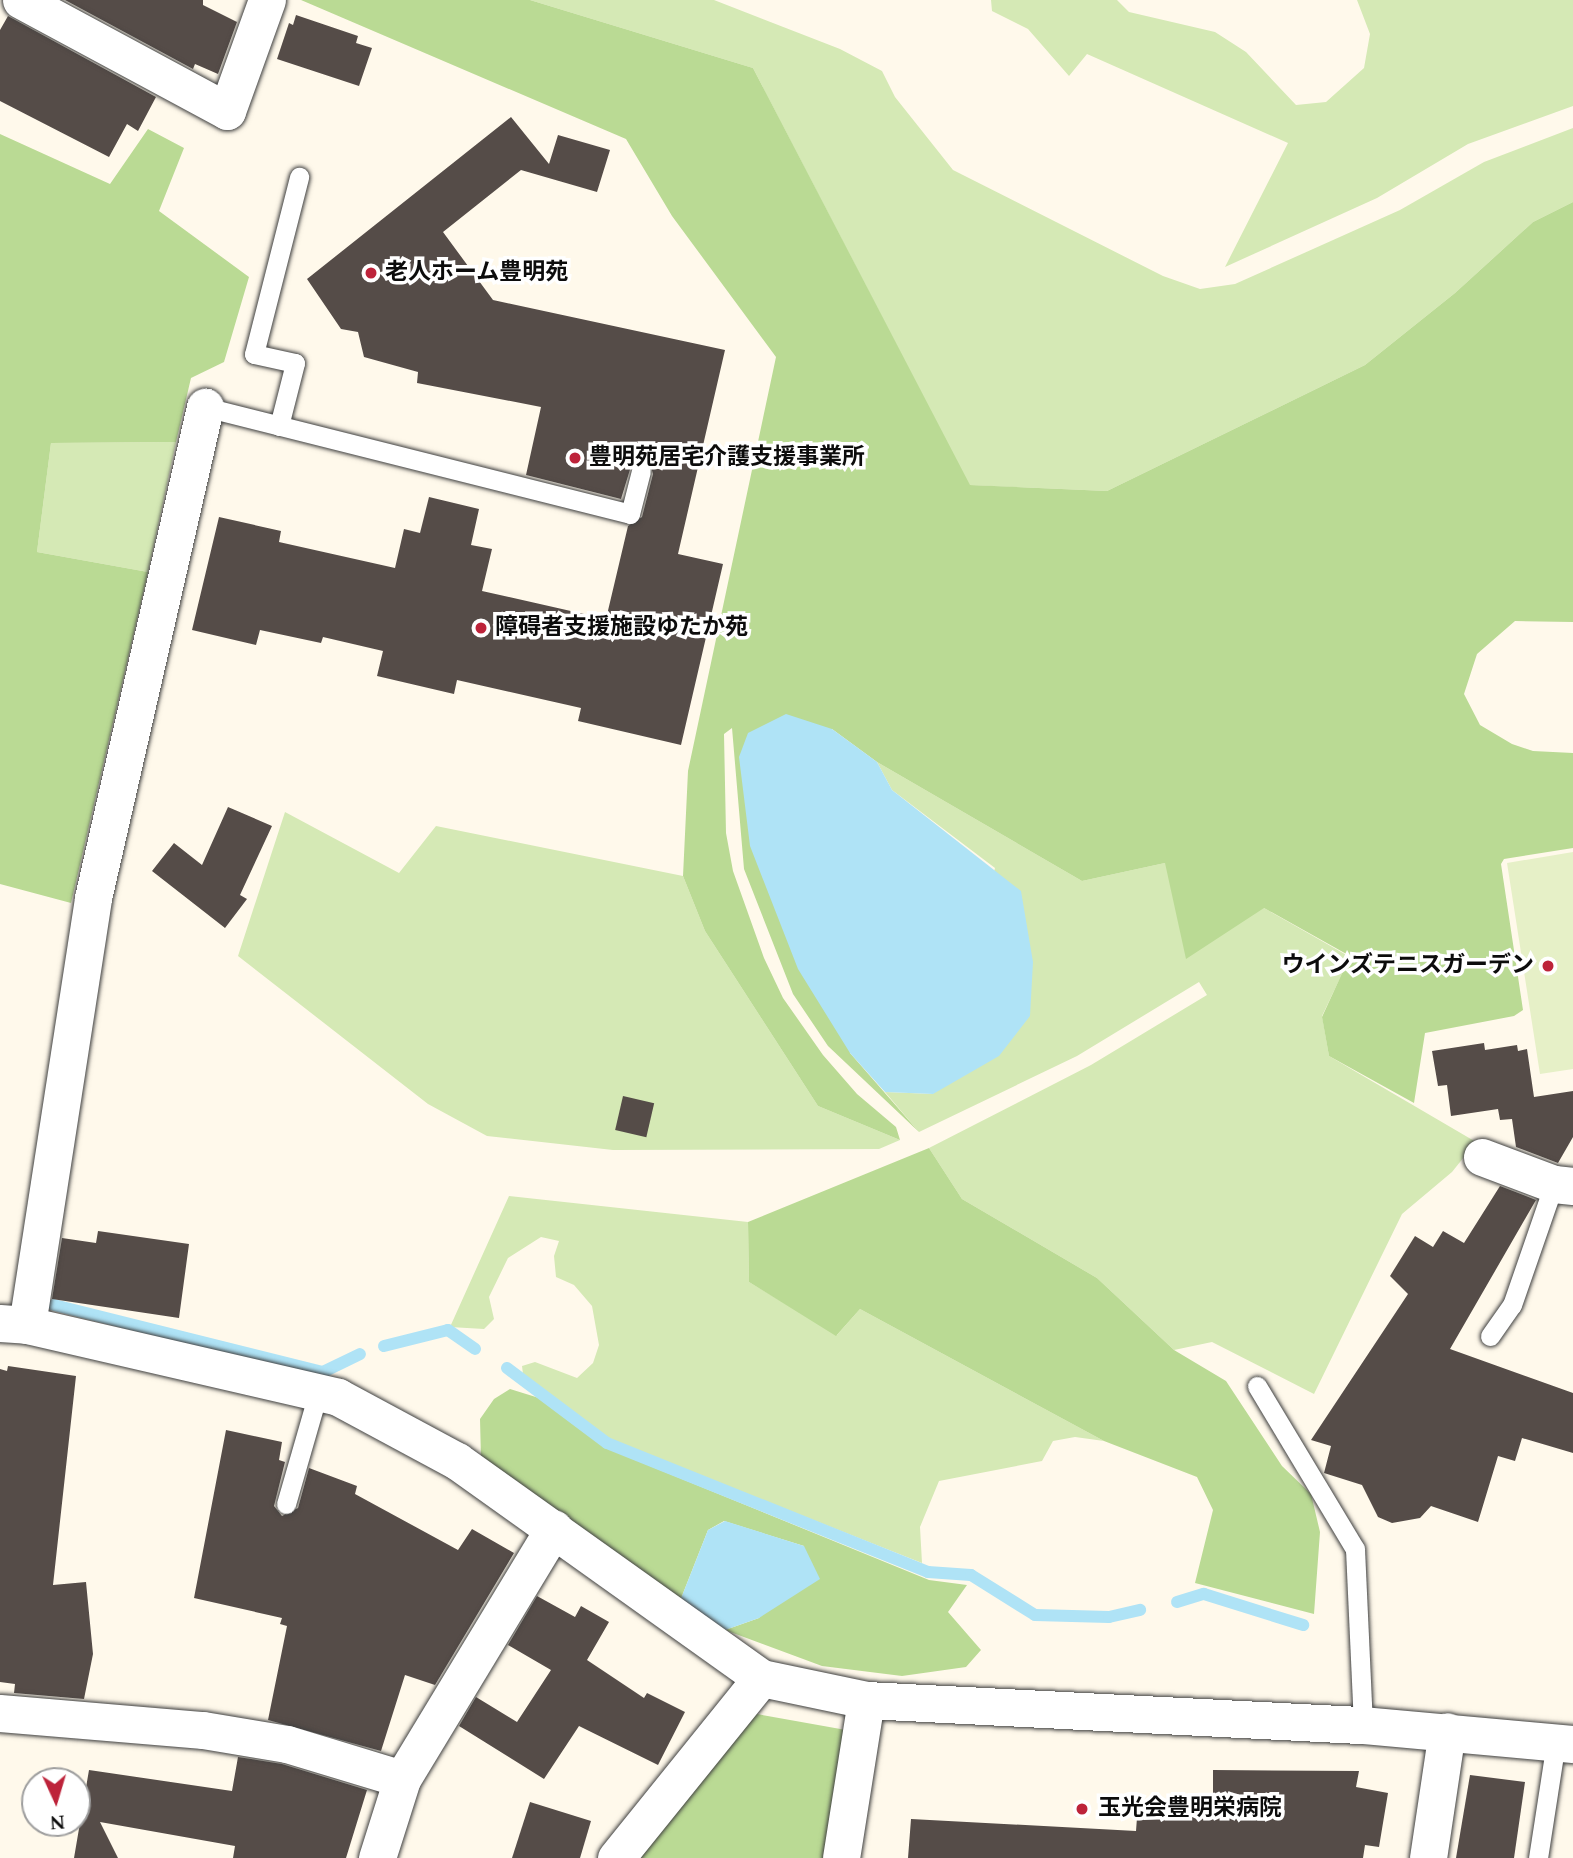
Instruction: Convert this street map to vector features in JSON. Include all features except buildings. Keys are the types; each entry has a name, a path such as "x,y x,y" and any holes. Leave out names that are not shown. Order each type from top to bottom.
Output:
{"street":[{"path":"21,0 227,111 267,0"},
{"path":"205,407 93,898 14,1324 338,1396 420,1438 554,1528 761,1678 866,1700 1363,1725 1565,1743"},
{"path":"1482,1157 1564,1185"},
{"path":"377,1858 402,1779 554,1528"},
{"path":"616,1858 761,1678"},
{"path":"841,1858 866,1700"},
{"path":"0,1713 227,1734 287,1744 402,1779"},
{"path":"1428,1858 1447,1731"}],"lane":[{"path":"279,426 295,363 254,354 299,177"},
{"path":"205,407 630,514 641,471"},
{"path":"1490,1336 1512,1305 1564,1185"},
{"path":"1257,1385 1355,1549 1363,1725"},
{"path":"286,1504 318,1393"},
{"path":"1538,1858 1565,1743"}],"green space":[{"path":"301,0 530,0 753,68 970,485 1107,491 1365,365 1455,293 1533,222 1573,202 1573,622 1515,621 1477,654 1464,694 1480,725 1512,744 1533,751 1573,753 1573,848 1504,859 1501,864 1523,1010 1514,1016 1425,1033 1414,1103 1329,1056 1322,1017 1350,956 1264,908 1186,959 1165,863 1082,881 877,762 832,729 850,1053 919,1132 828,1046 793,994 744,869 732,728 724,734 726,833 733,871 764,958 783,998 823,1055 857,1094 896,1127 900,1140 818,1106 705,931 683,876 688,771 776,357 672,216 626,139"},
{"path":"530,0 714,0 840,49 882,71 895,97 953,170 1163,276 1200,289 1235,284 1400,210 1484,162 1573,128 1573,202 1533,222 1455,293 1365,365 1107,491 969,485 753,68"},
{"path":"991,0 1117,0 1129,12 1215,32 1246,52 1296,105 1326,102 1364,68 1370,34 1357,0 1573,0 1573,106 1468,144 1377,198 1225,267 1288,143 1087,54 1069,76 1028,29 992,11"},
{"path":"148,129 184,148 159,211 249,277 224,362 191,378 176,442 51,443 37,552 148,572 71,903 0,884 0,134 110,184"},
{"path":"176,442 148,572 37,552 51,443"},
{"path":"877,762 1082,881 1165,863 1264,908 1350,957 1322,1016 1329,1056 1476,1142 1452,1172 1402,1214 1314,1394 1212,1342 1174,1350 1097,1278 962,1199 929,1148 1091,1065 1207,995 1199,982 1077,1056 919,1132 885,1092 933,1094 995,868 892,790"},
{"path":"285,812 399,873 436,826 683,876 705,931 818,1106 900,1140 879,1149 613,1150 487,1136 428,1104 238,956"},
{"name":"ウインズテニスガーデン","path":"1573,852 1573,1069 1540,1074 1507,863"},
{"path":"929,1148 962,1199 1097,1278 1174,1350 1226,1381 1282,1466 1311,1494 1320,1532 1314,1614 1195,1583 1213,1510 1197,1477 1104,1441 860,1309 836,1336 749,1282 748,1222"},
{"path":"509,1196 748,1222 749,1282 837,1335 860,1309 1104,1441 1075,1437 1053,1441 1042,1461 939,1481 920,1527 922,1563 608,1439 523,1374 522,1366 535,1362 577,1378 593,1363 599,1345 592,1306 574,1285 556,1277 554,1256 559,1241 541,1237 508,1258 489,1297 494,1319 484,1329 450,1327"},
{"path":"510,1389 539,1398 606,1448 929,1580 967,1585 948,1612 981,1650 966,1667 902,1676 822,1666 725,1630 759,1618 804,1546 724,1521 708,1530 680,1601 481,1459 480,1419 494,1399"},
{"path":"757,1714 846,1730 827,1858 639,1858 747,1719"}],"water":[{"path":"786,714 832,729 877,762 892,790 1021,891 1033,962 1030,1016 999,1056 933,1094 885,1092 850,1053 798,969 750,846 739,757 748,733"},
{"path":"725,1521 804,1546 820,1579 759,1618 725,1630 680,1601 708,1530"}],"waterway":[{"path":"54,1305 323,1372 360,1354"},
{"path":"384,1346 448,1330 475,1349"},
{"path":"507,1368 607,1443 928,1572 971,1575 1035,1615 1109,1617 1140,1610"},
{"path":"1177,1602 1204,1594 1303,1625"}],"place":[{"name":"老人ホーム豊明苑","path":"371,273"},
{"name":"豊明苑居宅介護支援事業所","path":"575,458"},
{"name":"障碍者支援施設ゆたか苑","path":"481,628"},
{"name":"ウインズテニスガーデン","path":"1548,966"},
{"name":"玉光会豊明栄病院","path":"1082,1809"}]}
